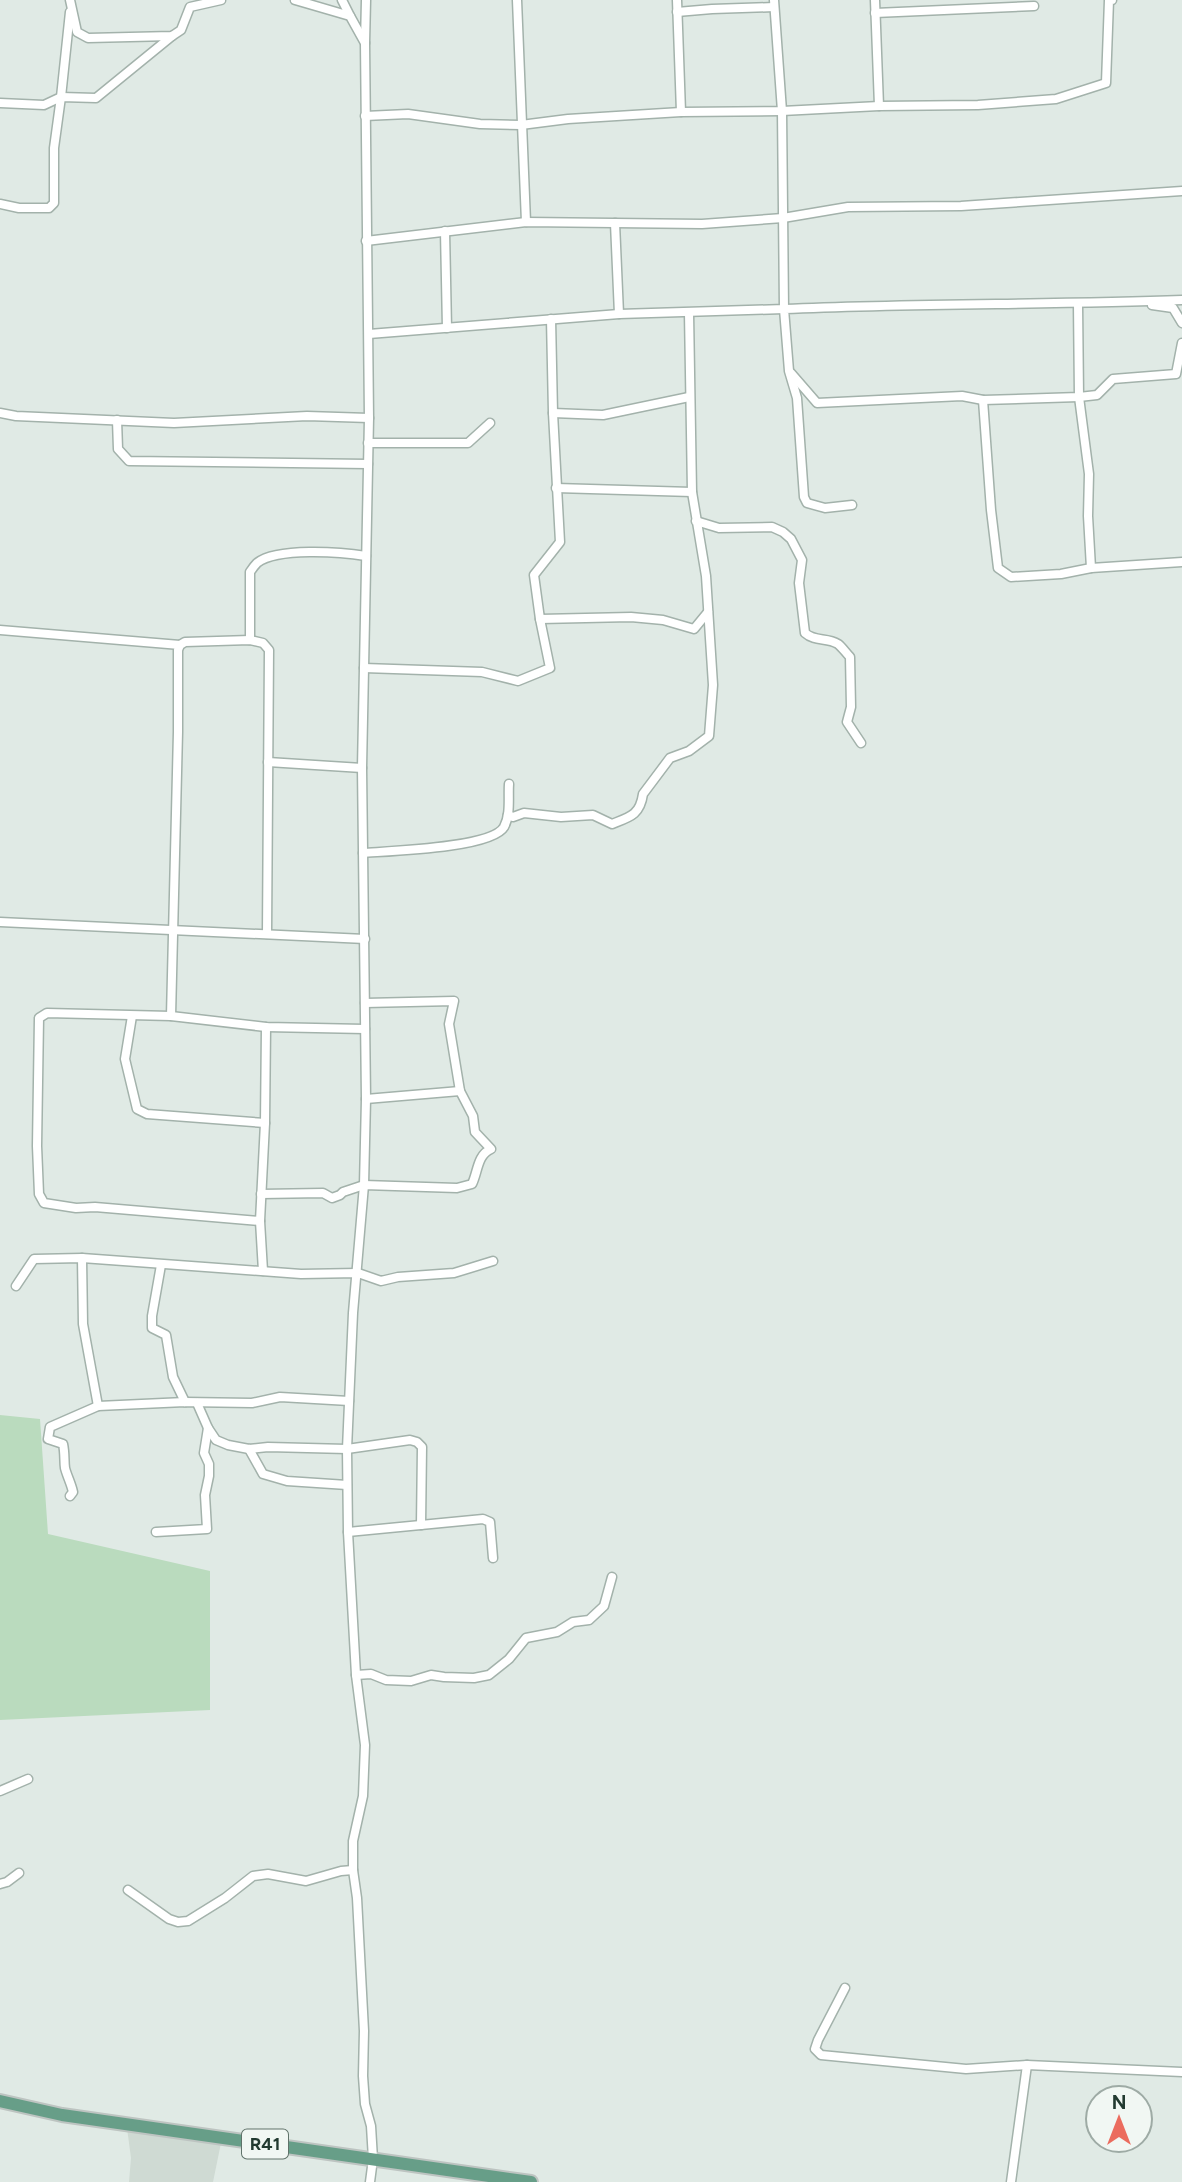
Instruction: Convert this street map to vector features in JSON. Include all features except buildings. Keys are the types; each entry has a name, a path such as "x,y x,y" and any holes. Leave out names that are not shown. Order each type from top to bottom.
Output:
{"main road":[{"name":"R41","path":"0,2101 62,2115 373,2159 486,2179 531,2182"}],"street":[{"path":"0,103 44,105 61,97 96,98 181,30 190,4 221,0"},
{"path":"295,0 350,16"},
{"path":"342,0 365,43"},
{"path":"366,0 369,418 362,768 366,1099 349,1401 347,1485 356,1675 365,1745 363,1796 353,1841 353,1870 364,2031 363,2076 373,2159 370,2182"},
{"path":"517,0 526,222"},
{"path":"677,0 681,112"},
{"path":"875,0 879,106"},
{"path":"939,0 940,10"},
{"path":"365,116 408,114 480,124 521,125 568,119 681,112 782,111 1056,99 1106,83 1112,0"},
{"path":"69,2 77,32 88,38 172,36"},
{"path":"0,204 19,208 49,208 54,203 54,148 69,2"},
{"path":"677,12 774,3 782,111 784,309 789,370 797,398 804,497 807,503 825,508 852,505"},
{"path":"875,13 1034,6"},
{"path":"366,241 526,222 702,225 783,218 848,206 961,206 1182,191"},
{"path":"615,223 619,314"},
{"path":"445,231 447,328"},
{"path":"369,334 619,314 1006,302 1078,304 1182,300"},
{"path":"1124,302 1173,308 1182,323"},
{"path":"1078,304 1079,397 1089,474 1091,568"},
{"path":"508,816 524,813 561,817 593,815 612,824 631,817 643,794 670,758 689,751 709,736 713,685 706,576 692,492 689,313"},
{"path":"364,668 482,672 518,681 550,668 534,575 560,542 551,319"},
{"path":"789,370 817,402 962,396 983,400 1079,397 1097,395 1113,379 1177,374 1182,343"},
{"path":"553,413 603,415 689,397"},
{"path":"983,400 998,568 1011,577 1182,562"},
{"path":"0,413 174,423 307,416 369,418"},
{"path":"117,421 118,449 130,461 368,464"},
{"path":"368,443 468,443 490,423"},
{"path":"556,488 692,492"},
{"path":"696,521 719,528 772,527 791,539 802,561 799,583 805,633 811,639 828,640 838,644 850,657 851,707 847,722 861,743"},
{"path":"250,640 250,572 257,563 269,557 287,554 342,552 366,556"},
{"path":"540,619 631,617 663,620 694,629 708,611"},
{"path":"0,630 180,645 185,642 250,640 263,643 269,650 267,934"},
{"path":"171,1016 180,645"},
{"path":"268,762 362,768"},
{"path":"363,853 468,843 498,834 505,826 508,816 509,784"},
{"path":"0,922 365,939"},
{"path":"261,1194 323,1193 332,1198 363,1185 457,1188 472,1184 480,1160 485,1152 491,1149 475,1132 473,1116 460,1091 449,1024 454,1002 365,1003"},
{"path":"260,1221 95,1207 76,1208 44,1203 39,1194 37,1146 38,1018 47,1013 171,1016 266,1027 365,1029"},
{"path":"132,1016 125,1059 137,1109 147,1114 265,1123"},
{"path":"263,1271 260,1221 266,1027"},
{"path":"366,1099 460,1091"},
{"path":"16,1286 34,1259 82,1258 263,1271 358,1273 381,1282 398,1277 454,1273 493,1261"},
{"path":"82,1258 83,1324 98,1406"},
{"path":"161,1265 152,1328 166,1335 173,1377 185,1402"},
{"path":"70,1496 73,1492 65,1467 63,1444 48,1439 50,1427 98,1406 185,1402 252,1404 280,1397 349,1401"},
{"path":"197,1403 216,1440 249,1449 347,1448 410,1440 417,1442 422,1447 421,1525"},
{"path":"156,1532 207,1529 205,1495 209,1464 204,1453 208,1429"},
{"path":"249,1449 263,1474 286,1481 347,1485"},
{"path":"348,1532 483,1519 490,1522 493,1559"},
{"path":"356,1675 371,1674 386,1679 411,1681 431,1675 474,1678 489,1675 509,1659 526,1638 557,1632 573,1622 589,1620 604,1606 612,1577"},
{"path":"0,1791 27,1779"},
{"path":"128,1890 169,1919 178,1922 188,1921 225,1898 253,1876 268,1874 306,1881 353,1870"},
{"path":"0,1884 19,1873"},
{"path":"845,1988 818,2040 815,2049 821,2055 966,2069 1027,2065 1182,2072"},
{"path":"1011,2182 1027,2065"}],"shaded area":[{"path":"127,2128 221,2143 213,2182 129,2182 131,2158"}],"green space":[{"path":"0,1415 40,1419 48,1534 210,1571 210,1710 0,1720"}]}
